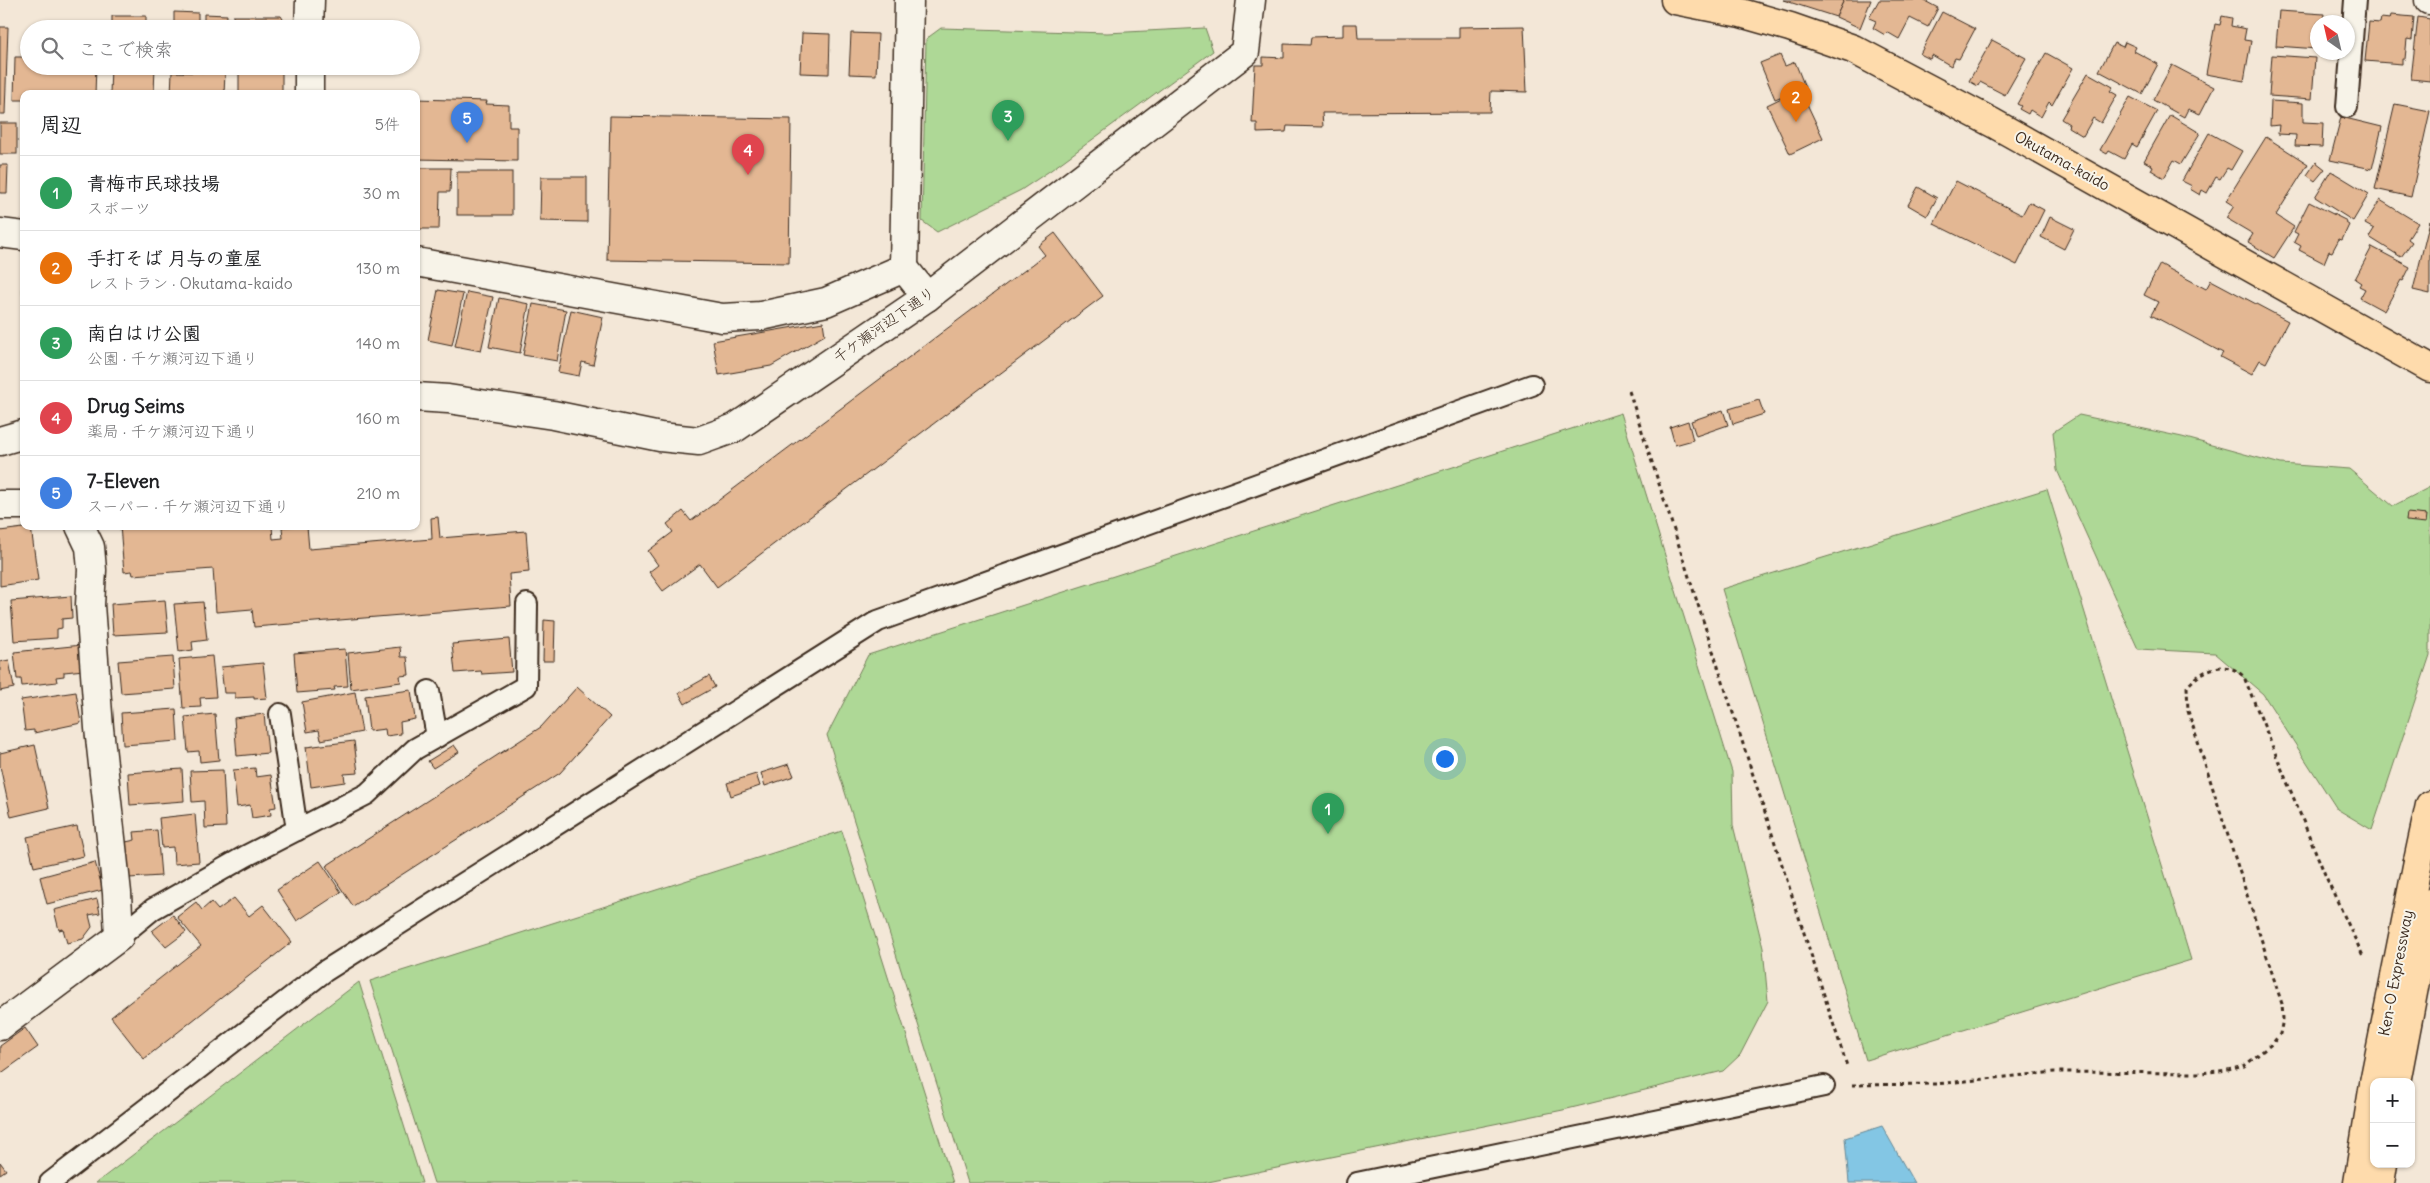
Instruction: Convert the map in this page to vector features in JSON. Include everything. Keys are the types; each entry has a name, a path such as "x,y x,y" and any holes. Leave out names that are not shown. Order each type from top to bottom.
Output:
{"main road":[{"name":"Okutama-kaido","path":"1675,0 1741,12 1853,49 1993,123 2430,368"},
{"name":"Ken-O Expressway","path":"2375,1078 2430,805"},
{"name":"Ken-O Expressway","path":"2397,1078 2430,902"},
{"name":"Ken-O Expressway","path":"2358,1183 2370,1108"},
{"path":"2380,1183 2382,1168"}],"street":[{"path":"310,0 310,20"},
{"path":"909,0 904,268 927,297"},
{"name":"千ケ瀬河辺下通り","path":"420,397 448,399 553,415 660,437 699,441 735,428 927,297 1245,52 1250,0"},
{"path":"309,75 309,90"},
{"path":"0,233 20,236"},
{"path":"420,263 722,318 761,316 826,302 904,268"},
{"path":"0,441 20,435"},
{"path":"0,505 20,505"},
{"path":"0,1026 119,937 117,893 98,719 90,605 92,570 90,546 82,530"}],"lane":[{"path":"2347,107 2355,0"},
{"path":"50,1183 325,971 878,621 1532,385"},
{"path":"119,937 153,909 246,856 368,794 416,749 526,686 527,604"},
{"path":"429,691 437,736"},
{"path":"280,714 297,830"},
{"path":"1357,1183 1824,1086"}],"path":[{"path":"1629,391 1853,1085"},
{"path":"1824,1086 1936,1084 2055,1072 2200,1073 2244,1066 2273,1044 2280,1034 2283,1018 2282,1004 2188,711 2187,687 2195,678 2215,668 2232,668 2244,678 2326,877 2368,967"}],"green space":[{"path":"941,28 1107,33 1205,28 1213,51 1021,190 937,232 922,221 926,39"},
{"path":"1621,413 1732,772 1733,825 1763,948 1768,1001 1740,1055 1723,1071 1563,1110 1203,1183 968,1183 827,735 868,655"},
{"path":"2079,415 2182,437 2281,464 2349,469 2393,506 2430,487 2430,655 2372,830 2337,809 2263,694 2215,653 2138,649 2057,470 2053,432"},
{"path":"2047,489 2191,960 1866,1060 1722,589"},
{"path":"842,831 953,1183 434,1183 370,981"},
{"path":"359,982 422,1183 96,1183"}],"water":[{"path":"1882,1126 1914,1183 1849,1183 1845,1138"}],"building":[{"path":"1783,0 1844,0 1836,17"},
{"path":"1844,0 1871,0 1860,28 1836,17"},
{"path":"1879,0 1923,0 1938,8 1928,27 1910,18 1899,39 1887,32 1885,35 1873,28 1876,21 1869,18"},
{"path":"2279,11 2324,14 2310,15 2310,48 2276,46"},
{"path":"174,12 198,13 198,20 174,20"},
{"path":"1942,12 1975,29 1959,59 1955,58 1951,66 1932,55 1930,59 1920,54"},
{"path":"204,14 227,15 227,20 204,20"},
{"path":"2391,15 2414,17 2412,40 2407,39 2405,59 2402,59 2402,64 2365,61 2369,22 2380,23 2381,18 2390,19"},
{"path":"112,16 146,16 146,20 112,20"},
{"path":"233,16 281,16 283,20 233,20"},
{"path":"2222,16 2232,18 2231,26 2246,29 2244,40 2251,41 2244,81 2206,74 2215,24 2220,25"},
{"path":"2418,17 2430,19 2430,81 2411,79"},
{"path":"1343,24 1357,24 1358,38 1459,38 1459,27 1524,26 1527,92 1491,91 1490,112 1322,113 1323,127 1287,126 1286,132 1257,133 1257,123 1252,123 1255,65 1263,65 1263,57 1284,58 1284,44 1310,45 1311,37 1343,36"},
{"path":"0,27 8,27 5,114 0,114"},
{"path":"802,33 830,34 829,74 800,73"},
{"path":"851,33 878,34 876,75 849,74"},
{"path":"1992,40 2026,58 2005,95 1980,82 1978,86 1969,81"},
{"path":"2125,42 2136,47 2134,51 2158,64 2142,94 2099,71 2114,43 2123,47"},
{"path":"2046,53 2073,68 2052,105 2049,102 2041,117 2030,110 2028,114 2019,109 2021,106 2017,104"},
{"path":"1780,55 1785,66 1795,62 1805,87 1775,99 1760,63"},
{"path":"2272,55 2310,58 2310,60 2315,60 2312,99 2269,96"},
{"path":"15,57 20,57 20,75 96,75 95,90 20,90 20,100 14,100"},
{"path":"2172,65 2214,87 2200,114 2188,109 2184,117 2153,100"},
{"path":"2088,73 2113,87 2110,91 2117,95 2101,123 2093,118 2083,136 2068,127 2069,124 2061,119"},
{"path":"111,75 155,75 154,90 110,90"},
{"path":"172,75 225,75 224,90 171,90"},
{"path":"239,75 282,75 282,90 239,90"},
{"path":"1800,89 1823,138 1790,154 1767,105"},
{"path":"2130,97 2157,111 2137,147 2132,144 2124,159 2109,151 2107,154 2100,150"},
{"path":"420,99 487,101 486,104 509,105 509,127 517,127 517,161 420,159"},
{"path":"2271,101 2303,103 2303,122 2323,123 2322,147 2295,146 2296,135 2278,134 2279,125 2270,126"},
{"path":"2395,104 2430,111 2411,197 2375,189"},
{"path":"2170,115 2200,133 2181,164 2174,160 2164,178 2151,170 2153,166 2144,161"},
{"path":"610,116 791,119 789,263 607,260"},
{"path":"2341,117 2382,127 2372,169 2330,160"},
{"path":"0,123 17,123 17,154 0,154"},
{"path":"2209,133 2242,151 2231,170 2227,168 2220,179 2216,177 2207,193 2202,190 2200,195 2190,189 2192,186 2182,181"},
{"path":"2266,137 2308,164 2276,215 2294,227 2274,258 2248,242 2253,234 2226,218 2234,206 2226,201"},
{"path":"2316,162 2325,169 2315,181 2307,175"},
{"path":"0,165 8,165 7,193 0,193"},
{"path":"420,168 451,168 450,192 440,192 439,229 420,229"},
{"path":"2331,171 2369,194 2353,221 2315,197"},
{"path":"457,172 512,172 512,215 457,215"},
{"path":"541,177 587,177 587,222 540,221"},
{"path":"1956,181 2022,215 2029,202 2044,210 2017,265 1934,224"},
{"path":"1918,187 1937,198 1927,216 1908,205"},
{"path":"2380,200 2418,223 2408,239 2412,242 2401,257 2369,237 2374,229 2365,224"},
{"path":"2309,202 2347,221 2346,223 2349,225 2342,240 2339,239 2332,252 2329,251 2324,263 2299,250 2301,246 2294,242 2298,234 2294,232"},
{"path":"2050,217 2074,229 2064,249 2041,237"},
{"path":"2430,221 2430,294 2413,290"},
{"path":"1055,233 1103,296 717,587 700,564 663,591 649,572 658,565 648,551 673,532 667,524 683,511 691,521 1045,255 1038,246"},
{"path":"2372,247 2410,267 2384,311 2360,298 2365,289 2359,286 2361,283 2355,279"},
{"path":"2160,264 2206,289 2211,280 2288,321 2266,363 2260,360 2252,374 2220,357 2223,353 2151,315 2158,302 2144,295"},
{"path":"438,290 463,294 452,345 428,340"},
{"path":"467,292 493,297 481,351 455,346"},
{"path":"499,298 529,304 520,353 489,347"},
{"path":"533,304 566,310 557,361 523,355"},
{"path":"571,310 603,317 593,365 582,362 579,376 558,372"},
{"path":"823,322 825,335 771,366 719,375 713,341"},
{"path":"1759,400 1764,414 1733,424 1729,409"},
{"path":"1723,410 1728,425 1696,436 1691,421"},
{"path":"1688,421 1693,440 1675,445 1670,427"},
{"path":"2407,513 2427,515 2426,523 2406,521"},
{"path":"438,517 440,538 526,531 529,572 509,574 511,606 254,627 252,609 216,612 213,569 133,575 132,571 124,572 120,530 272,530 273,539 283,538 282,530 307,530 309,549 432,539 431,518"},
{"path":"20,528 20,530 31,530 38,580 0,586 0,531"},
{"path":"71,596 72,618 62,619 62,628 57,629 57,638 14,641 11,601"},
{"path":"165,600 168,632 113,635 111,604"},
{"path":"203,602 207,640 192,642 193,650 179,652 174,604"},
{"path":"544,620 555,621 554,661 543,661"},
{"path":"509,639 512,672 482,674 481,671 455,673 452,644"},
{"path":"82,645 84,670 64,672 64,676 56,677 57,682 22,686 21,679 17,679 14,652"},
{"path":"400,647 401,657 407,657 409,675 400,676 401,682 351,689 348,653"},
{"path":"345,649 348,686 334,687 335,690 297,693 294,653"},
{"path":"212,656 216,697 200,698 201,707 183,708 179,659"},
{"path":"173,657 175,689 121,693 118,661"},
{"path":"9,660 14,688 0,691 0,662"},
{"path":"263,663 267,698 235,698 235,693 224,693 221,667"},
{"path":"709,676 715,687 685,704 679,693"},
{"path":"577,687 610,717 560,773 353,906 326,866 541,727"},
{"path":"411,690 415,719 400,722 401,734 386,736 385,729 369,731 365,696"},
{"path":"76,692 81,723 34,733 34,730 25,731 21,700"},
{"path":"355,692 362,732 321,740 319,730 307,732 302,702"},
{"path":"176,709 178,741 123,745 121,713"},
{"path":"215,714 219,760 200,762 199,751 188,752 185,717"},
{"path":"264,714 268,753 237,756 234,718"},
{"path":"354,741 358,773 344,774 345,782 311,787 306,747"},
{"path":"35,745 49,808 11,817 0,766 0,753"},
{"path":"454,745 459,752 433,768 428,761"},
{"path":"789,764 794,776 765,786 761,773"},
{"path":"255,768 256,777 271,775 276,807 270,808 271,815 252,818 250,805 237,807 233,770"},
{"path":"182,769 184,801 130,805 128,773"},
{"path":"223,770 226,827 205,828 204,801 192,802 190,771"},
{"path":"756,774 760,786 731,796 727,783"},
{"path":"195,814 199,862 174,864 173,847 162,848 159,818"},
{"path":"77,826 84,856 34,867 27,837"},
{"path":"157,830 161,876 129,878 126,842 135,840 134,832"},
{"path":"320,861 341,892 297,921 277,890"},
{"path":"95,862 103,890 47,904 40,877"},
{"path":"234,898 249,916 263,905 292,942 144,1059 111,1017 201,946 177,917 196,902 202,910 211,902 218,910"},
{"path":"97,899 100,913 89,915 92,927 83,939 67,943 63,929 59,930 54,910"},
{"path":"173,915 186,932 166,947 152,931"},
{"path":"25,1028 38,1047 0,1074 0,1046"},
{"path":"0,1162 6,1170 0,1174"}],"place":[{"name":"手打そば 月与の童屋","path":"1796,122"},
{"name":"南白はけ公園","path":"1008,141"},
{"name":"7-Eleven","path":"467,143"},
{"name":"Drug Seims","path":"748,175"},
{"name":"青梅市民球技場","path":"1328,834"}]}
